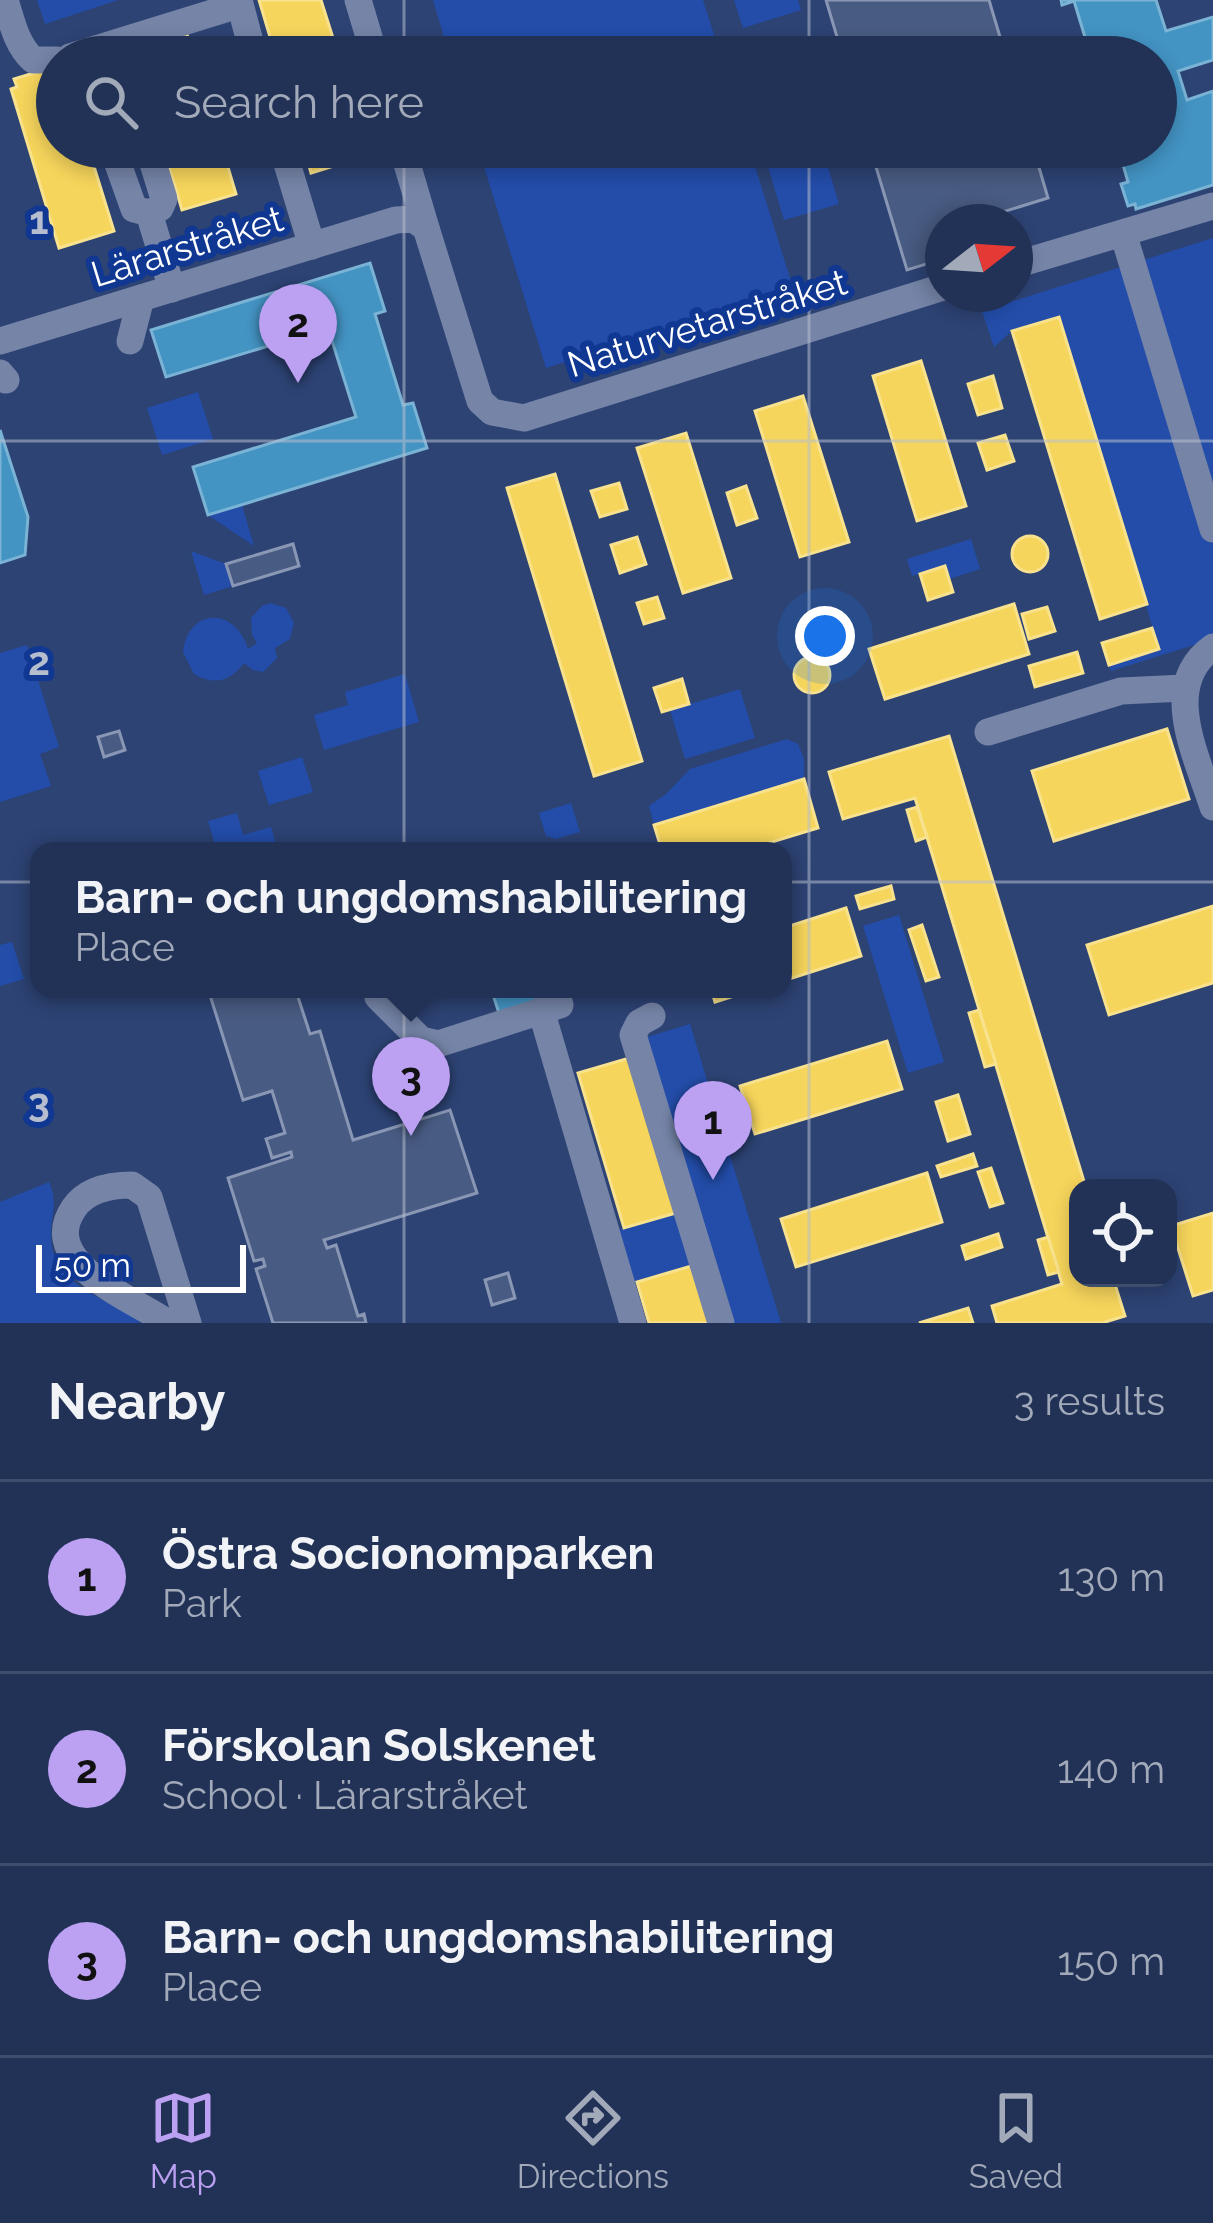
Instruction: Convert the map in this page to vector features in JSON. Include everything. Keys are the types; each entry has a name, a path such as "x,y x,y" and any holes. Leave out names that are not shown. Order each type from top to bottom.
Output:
{"street":[{"path":"358,0 369,36"},
{"path":"156,36 239,3 248,36"},
{"path":"5,8 26,53 36,60"},
{"path":"119,168 134,209 149,213 160,208 164,199 154,168"},
{"path":"288,168 312,246"},
{"path":"407,168 426,228"},
{"path":"1033,260 1213,206"},
{"path":"149,213 172,289"},
{"name":"Lärarstråket","path":"0,341 396,220 413,219 426,228"},
{"name":"Naturvetarstråket","path":"426,228 481,401 492,412 524,418 925,293"},
{"path":"1123,232 1213,529"},
{"path":"130,341 141,298"},
{"path":"1213,646 1191,669 1184,688 1187,725 1213,807"},
{"path":"988,731 1121,691 1184,688"},
{"path":"379,998 421,1040 438,1044 548,1000 633,1323"},
{"path":"652,1016 639,1023 633,1035 721,1323"},
{"path":"168,1323 74,1261 66,1226 71,1212 90,1193 132,1185 148,1197 188,1323"}],"shaded area":[{"path":"37,0 118,0 45,24"},
{"path":"433,0 703,0 714,36 444,36"},
{"path":"734,0 798,0 801,10 743,28"},
{"path":"484,168 756,168 794,291 546,368"},
{"path":"768,168 828,168 839,204 784,220"},
{"path":"1213,238 1213,639 1111,671 1109,665 1159,649 1060,318 1012,331 994,347 982,312 1033,312 1033,295"},
{"path":"198,392 213,439 162,455 147,408"},
{"path":"242,505 254,546 208,515"},
{"path":"971,539 980,569 949,579 944,566 912,576 907,559"},
{"path":"191,551 226,564 233,586 204,595"},
{"path":"270,603 286,608 294,623 290,639 275,648 277,658 263,672 244,663 222,680 194,674 183,652 194,626 213,618 224,620 242,635 248,649 257,643 251,618"},
{"path":"27,645 59,747 40,754 51,786 0,802 0,653"},
{"path":"405,674 419,722 324,750 314,715 348,705 345,692"},
{"path":"740,689 755,738 685,759 670,710"},
{"path":"787,739 798,744 804,779 654,825 649,806 690,769"},
{"path":"302,757 313,792 269,805 258,771"},
{"path":"571,803 580,832 556,839 546,836 539,813"},
{"path":"237,813 243,835 271,827 275,842 214,842 208,821"},
{"path":"899,915 944,1062 908,1073 863,926"},
{"path":"12,942 24,979 0,986 0,945"},
{"path":"690,1024 781,1323 732,1323 647,1037"},
{"path":"49,1182 54,1203 51,1237 61,1268 84,1289 141,1323 0,1323 0,1202"},
{"path":"676,1213 691,1266 632,1284 616,1230"}],"building: Homes":[{"path":"259,0 321,0 332,36 270,36"},
{"path":"185,28 187,36 158,36"},
{"path":"36,72 36,168 94,168 114,231 59,248 11,89 17,87 14,79"},
{"path":"169,168 228,168 236,194 182,210"},
{"path":"1059,317 1147,604 1100,619 1012,331"},
{"path":"921,361 966,506 917,521 873,376"},
{"path":"993,376 1002,408 978,415 968,384"},
{"path":"803,396 849,542 800,557 755,411"},
{"path":"686,433 731,578 683,593 637,448"},
{"path":"1005,435 1014,461 987,470 978,443"},
{"path":"555,474 642,761 594,776 507,488"},
{"path":"619,483 627,509 600,517 591,491"},
{"path":"746,486 757,518 737,525 727,493"},
{"path":"1030,536 1043,541 1048,554 1043,567 1030,572 1017,567 1012,554 1017,541"},
{"path":"637,537 646,564 620,573 611,545"},
{"path":"945,566 953,592 928,600 920,574"},
{"path":"657,597 664,618 644,624 637,603"},
{"path":"1014,604 1029,654 885,699 869,649"},
{"path":"1047,607 1055,631 1029,639 1022,614"},
{"path":"1152,628 1159,649 1109,665 1102,643"},
{"path":"1077,652 1083,673 1035,687 1029,666"},
{"path":"812,657 825,662 830,675 825,688 812,693 799,688 794,675 799,662"},
{"path":"682,679 689,704 662,712 654,688"},
{"path":"1167,729 1189,799 1054,841 1032,771"},
{"path":"949,736 1083,1179 1069,1179 1069,1287 1116,1287 1125,1316 1102,1323 997,1323 992,1306 1062,1284 915,798 843,819 829,772"},
{"path":"804,779 818,828 772,842 659,842 654,825"},
{"path":"917,807 927,837 916,841 907,810"},
{"path":"891,886 894,899 860,909 856,896"},
{"path":"1213,906 1213,983 1109,1015 1087,945"},
{"path":"846,908 861,956 792,978 792,925"},
{"path":"922,925 939,977 926,981 909,930"},
{"path":"979,1010 996,1064 985,1067 969,1013"},
{"path":"887,1041 902,1089 755,1134 740,1086"},
{"path":"629,1058 676,1213 624,1228 578,1073"},
{"path":"958,1095 970,1134 948,1141 936,1102"},
{"path":"973,1154 977,1166 941,1177 937,1166"},
{"path":"991,1168 1003,1203 990,1207 978,1172"},
{"path":"927,1173 942,1222 796,1267 781,1219"},
{"path":"1213,1213 1213,1290 1193,1296 1177,1245 1177,1224"},
{"path":"998,1234 1002,1247 966,1259 962,1246"},
{"path":"1048,1237 1059,1272 1048,1275 1038,1240"},
{"path":"691,1266 709,1323 649,1323 637,1282"},
{"path":"968,1308 973,1323 919,1323"}],"building: Schools":[{"path":"1061,0 1156,0 1166,31 1213,17 1213,60 1178,71 1187,100 1213,91 1213,185 1136,209 1135,204 1128,206 1121,184 1128,182 1124,168 1177,168 1177,36 1085,36 1074,1 1062,5"},
{"path":"370,263 385,311 375,314 403,405 413,403 427,448 208,515 193,467 356,417 328,328 166,377 151,330"},
{"path":"0,430 28,517 25,555 0,563"},
{"path":"494,998 537,998 539,1004 500,1016"}],"building: Other":[{"path":"826,0 989,0 1000,36 837,36"},
{"path":"876,168 1039,168 1048,198 1028,204 925,204 925,264 907,270"},
{"path":"293,544 299,566 233,586 226,564"},
{"path":"119,731 125,750 104,757 98,737"},
{"path":"211,998 298,998 310,1034 320,1031 353,1140 450,1110 477,1193 324,1240 327,1248 336,1245 358,1316 364,1314 366,1323 273,1323 256,1269 265,1266 263,1259 254,1261 228,1178 292,1157 291,1152 272,1158 266,1139 285,1133 272,1091 243,1100"},
{"path":"421,1055 429,1079 411,1084 404,1060"},
{"path":"508,1273 515,1298 492,1305 485,1280"}],"place":[{"name":"Förskolan Solskenet","path":"298,383"},
{"name":"Barn- och ungdomshabilitering","path":"411,1136"},
{"name":"Östra Socionomparken","path":"713,1180"}]}
